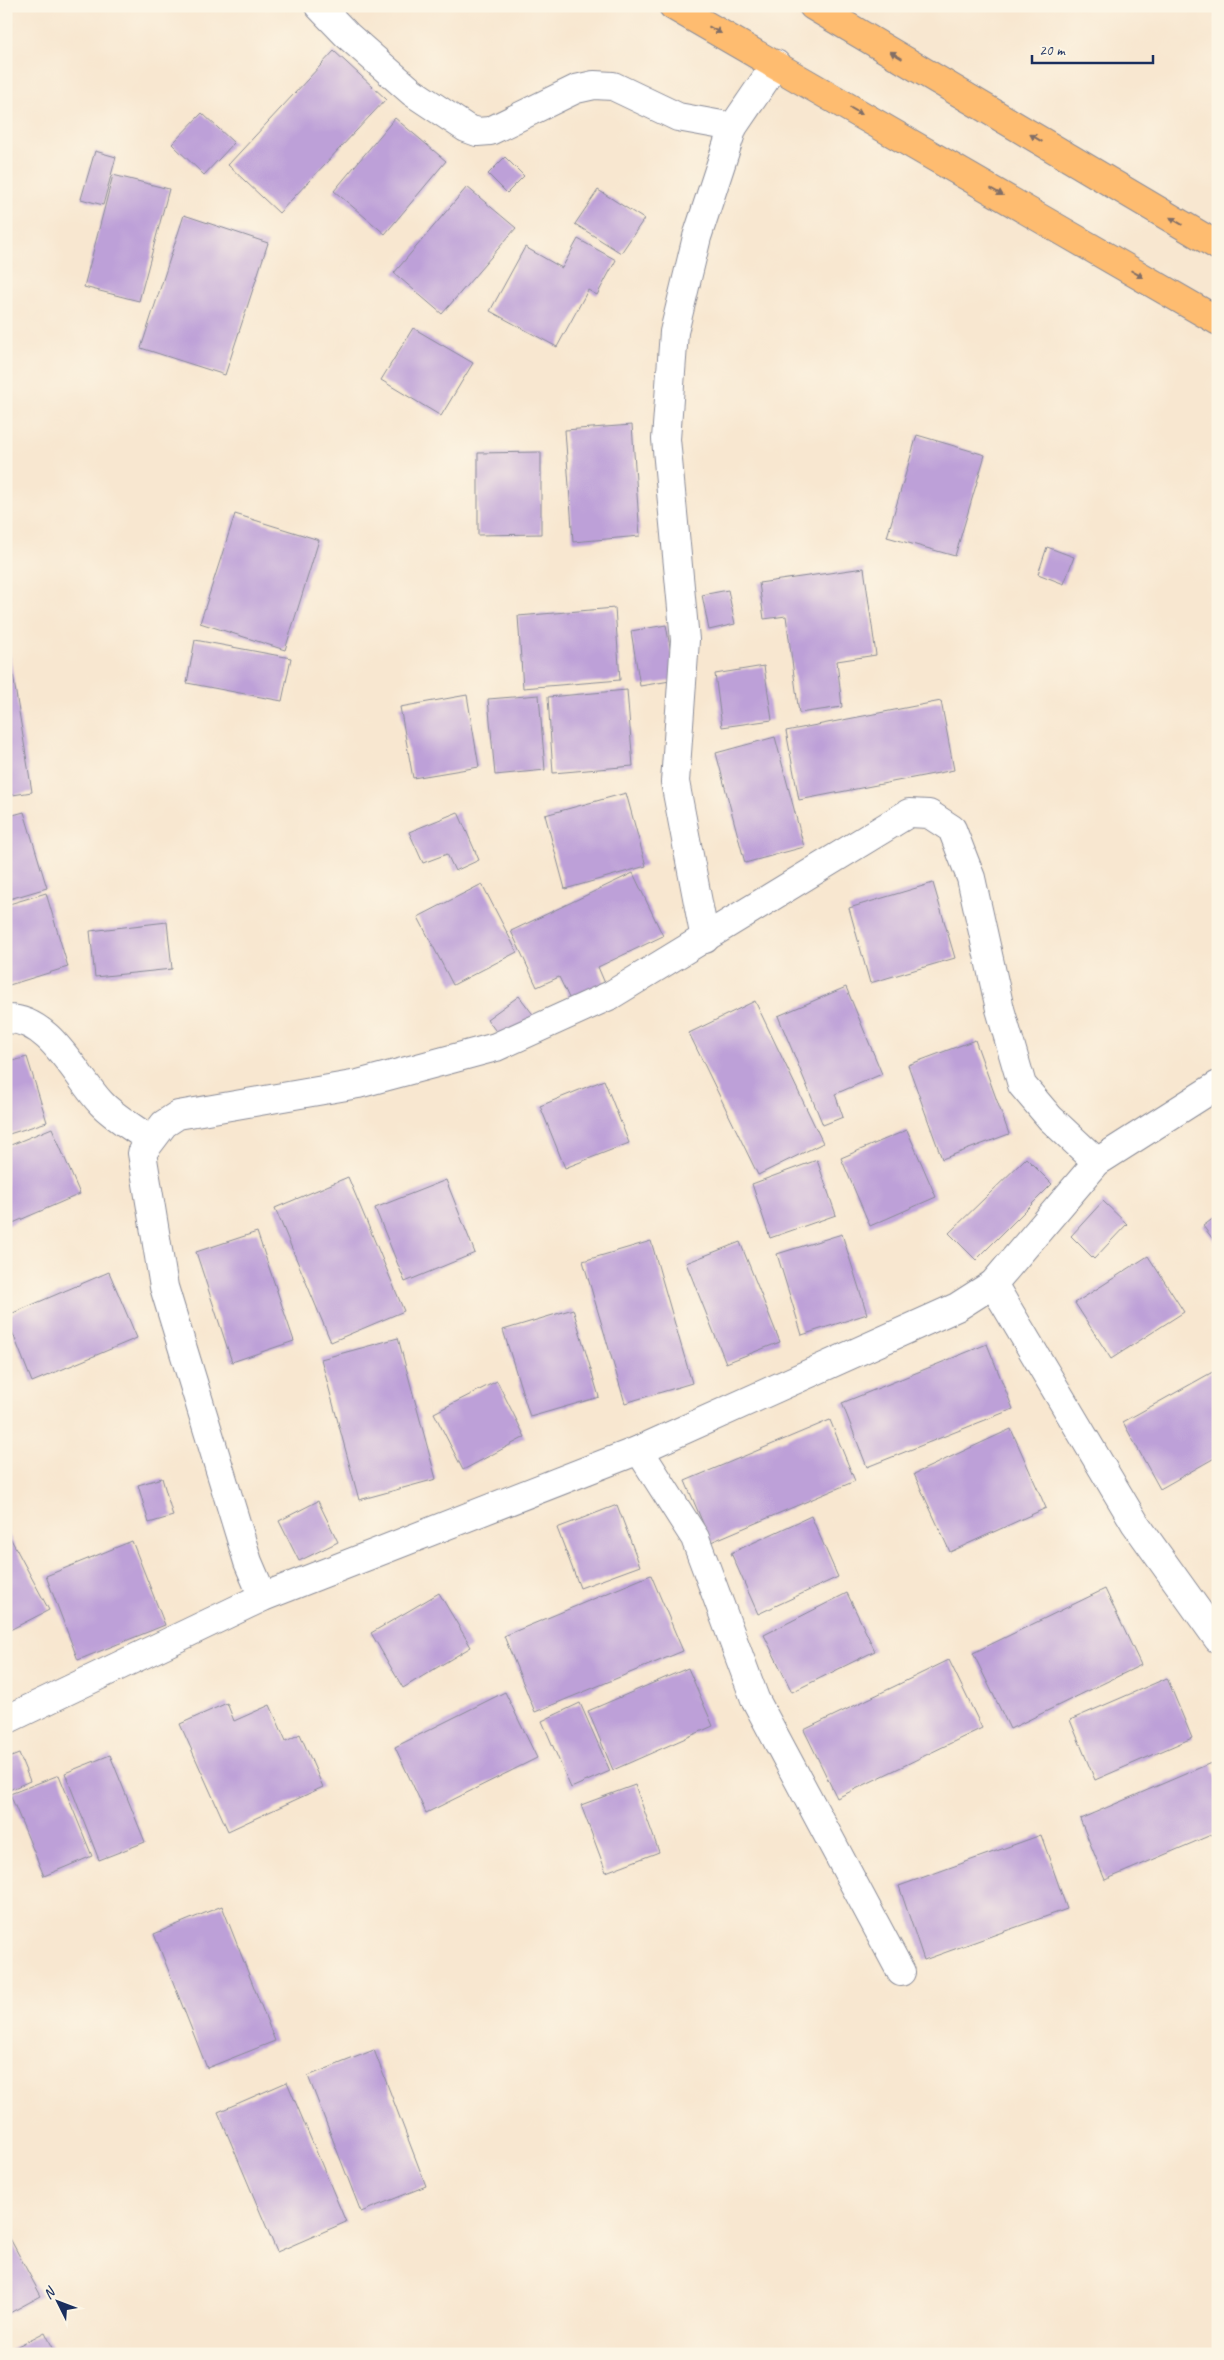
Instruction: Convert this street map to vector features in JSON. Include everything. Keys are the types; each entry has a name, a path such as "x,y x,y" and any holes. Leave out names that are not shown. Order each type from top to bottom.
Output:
{"highway":[{"path":"673,6 1218,321"},
{"path":"813,6 1218,246"}],"street":[{"path":"318,6 347,35 412,92 466,128 477,132 490,131 576,89 594,85 613,86 678,117 733,127"},
{"path":"705,939 675,782 685,640 666,439 674,332 697,237 733,127 776,64"},
{"path":"263,1598 248,1562 164,1287 142,1153 164,1124 178,1115 358,1084 496,1047 611,995 909,813 929,814 952,829 971,878 1000,1008 1022,1085 1050,1118 1097,1162"},
{"path":"6,1019 31,1024 47,1034 102,1104 150,1140"},
{"path":"6,1720 263,1598 639,1450 957,1308 992,1284 1097,1162 1218,1085"},
{"path":"992,1284 1135,1522 1218,1639"},
{"path":"639,1450 695,1538 755,1699 901,1972"}],"building":[{"path":"334,51 386,99 279,213 228,165"},
{"path":"202,113 234,143 204,175 172,144"},
{"path":"395,118 446,161 385,234 334,191"},
{"path":"95,151 116,157 103,205 81,199"},
{"path":"505,157 524,176 507,193 488,174"},
{"path":"113,175 169,189 139,301 84,287"},
{"path":"467,187 516,228 442,314 394,273"},
{"path":"598,190 644,219 621,253 575,224"},
{"path":"184,215 268,243 225,375 141,348"},
{"path":"578,239 616,260 597,295 588,290 557,347 490,311 525,247 562,268"},
{"path":"413,328 473,363 441,416 381,380"},
{"path":"632,425 640,536 573,542 565,430"},
{"path":"917,435 985,455 955,556 887,537"},
{"path":"541,452 541,534 478,535 478,453"},
{"path":"235,514 319,540 285,650 200,623"},
{"path":"1047,547 1074,557 1064,584 1038,574"},
{"path":"864,568 876,655 837,661 842,707 799,713 786,616 764,619 759,583"},
{"path":"728,590 735,624 709,630 702,595"},
{"path":"615,608 620,680 523,688 518,616"},
{"path":"666,625 676,680 640,686 631,631"},
{"path":"195,640 291,658 282,701 187,683"},
{"path":"6,650 9,650 32,792 6,796"},
{"path":"764,666 772,720 722,727 715,674"},
{"path":"627,690 633,766 553,773 548,697"},
{"path":"467,695 479,767 413,778 400,707"},
{"path":"539,695 545,770 495,775 488,699"},
{"path":"941,701 954,770 799,800 786,731"},
{"path":"775,737 804,847 745,863 716,753"},
{"path":"626,793 646,866 565,889 545,815"},
{"path":"24,812 47,888 6,900 6,817"},
{"path":"458,812 479,860 455,871 447,854 423,863 409,832"},
{"path":"633,873 663,936 598,967 607,988 572,1004 559,977 537,987 511,931"},
{"path":"933,883 955,958 870,983 849,908"},
{"path":"482,884 517,952 453,985 418,917"},
{"path":"46,893 68,967 6,986 6,905"},
{"path":"167,922 172,969 95,977 90,931"},
{"path":"846,987 882,1074 835,1094 843,1117 823,1125 778,1016"},
{"path":"519,996 535,1017 503,1041 487,1019"},
{"path":"755,1001 823,1143 758,1175 689,1033"},
{"path":"975,1040 1009,1134 942,1159 908,1065"},
{"path":"27,1057 47,1122 6,1135 6,1063"},
{"path":"604,1080 629,1143 565,1168 540,1106"},
{"path":"52,1128 80,1194 6,1226 6,1147"},
{"path":"907,1130 936,1197 870,1226 841,1158"},
{"path":"1026,1158 1052,1184 976,1260 949,1233"},
{"path":"817,1160 836,1215 770,1238 752,1184"},
{"path":"348,1177 404,1311 331,1342 275,1208"},
{"path":"446,1180 475,1253 405,1282 375,1208"},
{"path":"1103,1201 1127,1224 1094,1259 1071,1236"},
{"path":"1218,1215 1218,1246 1203,1226"},
{"path":"257,1232 294,1341 232,1362 196,1252"},
{"path":"842,1234 867,1314 802,1335 777,1254"},
{"path":"651,1241 692,1383 625,1403 583,1261"},
{"path":"740,1242 780,1342 726,1363 686,1263"},
{"path":"1148,1256 1184,1312 1111,1359 1075,1303"},
{"path":"109,1272 137,1338 32,1382 6,1316"},
{"path":"573,1309 599,1397 530,1417 503,1330"},
{"path":"398,1338 436,1479 359,1500 321,1359"},
{"path":"987,1344 1013,1409 867,1467 842,1403"},
{"path":"1218,1369 1218,1456 1160,1489 1123,1422"},
{"path":"497,1381 525,1437 463,1470 434,1413"},
{"path":"830,1420 855,1481 711,1542 685,1481"},
{"path":"1011,1429 1046,1508 950,1552 914,1474"},
{"path":"162,1478 173,1516 149,1523 138,1485"},
{"path":"318,1501 338,1542 299,1561 279,1521"},
{"path":"617,1505 640,1566 580,1588 557,1528"},
{"path":"811,1516 838,1577 758,1614 731,1553"},
{"path":"6,1530 49,1610 6,1632"},
{"path":"132,1541 165,1625 78,1660 46,1576"},
{"path":"651,1575 683,1651 535,1712 504,1636"},
{"path":"1105,1589 1141,1665 1010,1729 973,1653"},
{"path":"439,1593 471,1647 403,1688 371,1633"},
{"path":"847,1593 875,1651 792,1692 764,1635"},
{"path":"949,1660 982,1728 837,1798 804,1730"},
{"path":"688,1668 713,1726 613,1770 588,1711"},
{"path":"1167,1678 1192,1738 1095,1780 1070,1720"},
{"path":"505,1692 537,1758 426,1813 395,1747"},
{"path":"227,1703 234,1721 270,1705 286,1741 300,1734 323,1787 228,1831 180,1724"},
{"path":"580,1703 610,1771 571,1788 542,1721"},
{"path":"19,1754 30,1781 7,1791 6,1759"},
{"path":"110,1755 145,1842 99,1860 65,1773"},
{"path":"1211,1763 1218,1779 1218,1832 1105,1880 1080,1819"},
{"path":"59,1775 92,1856 44,1876 10,1794"},
{"path":"635,1785 659,1852 606,1872 581,1805"},
{"path":"1041,1835 1067,1909 924,1960 899,1886"},
{"path":"222,1906 275,2041 207,2068 154,1934"},
{"path":"374,2050 426,2186 361,2212 308,2076"},
{"path":"287,2082 346,2222 277,2252 218,2112"},
{"path":"6,2231 41,2296 6,2315"},
{"path":"45,2332 56,2354 6,2354 6,2352"}]}
